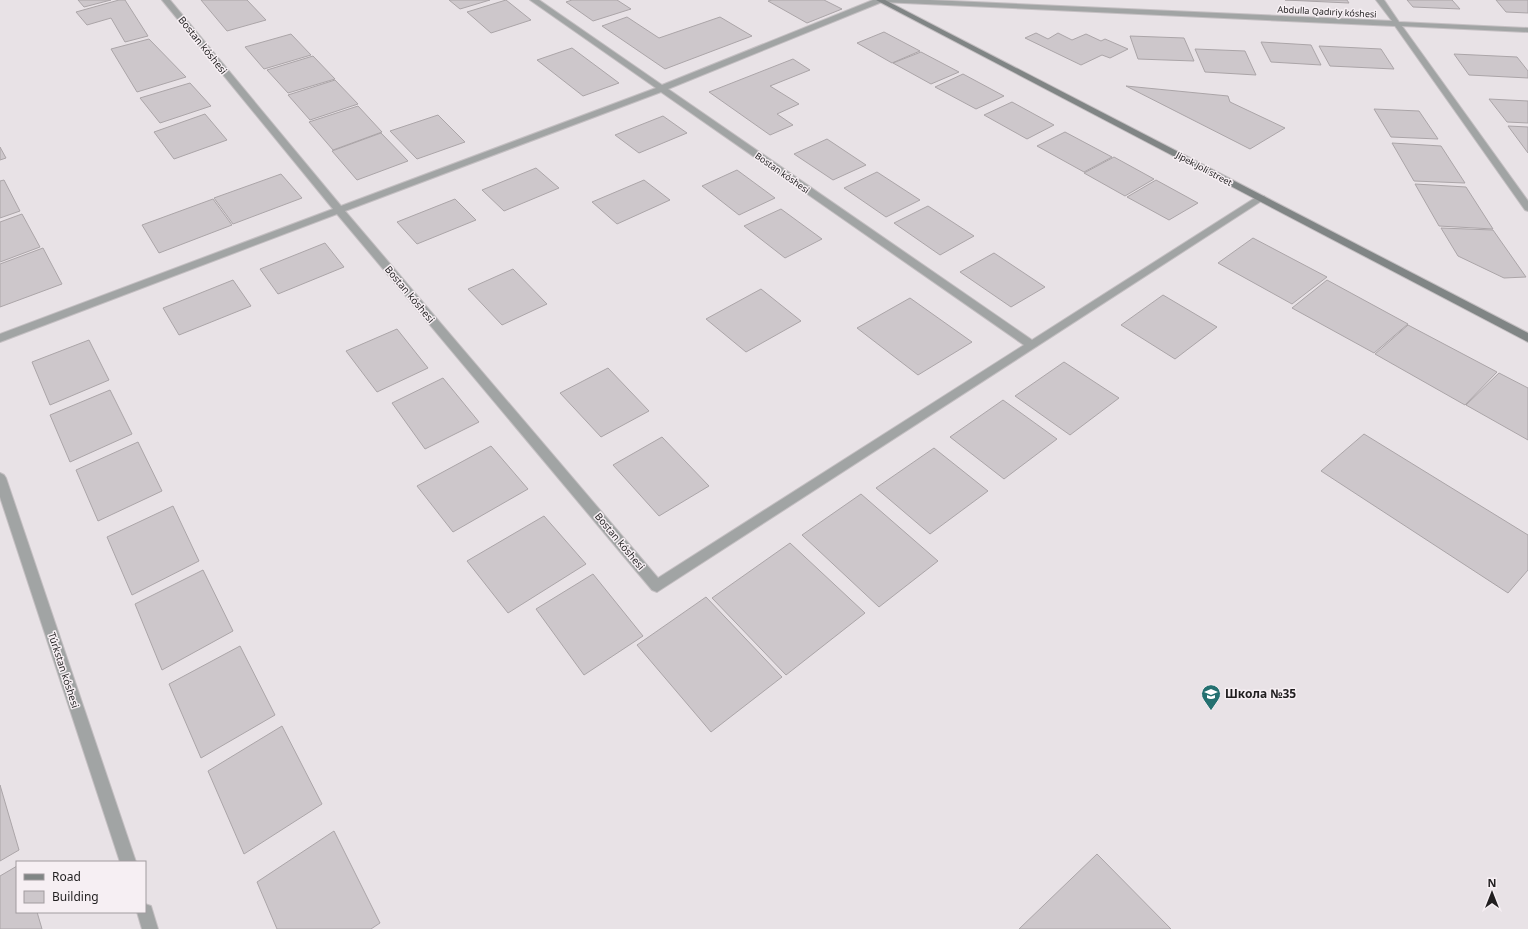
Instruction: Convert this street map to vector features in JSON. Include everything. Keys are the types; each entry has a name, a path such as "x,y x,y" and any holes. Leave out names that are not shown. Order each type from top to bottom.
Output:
{"street":[{"name":"Bostan kóshesi","path":"166,0 339,210 657,586 1032,345 660,89 534,0"},
{"path":"0,338 660,89 880,0"},
{"name":"Jipek Joli street","path":"880,0 1528,338"},
{"name":"Abdulla Qadıriy kóshesi","path":"884,0 1528,30"},
{"path":"1380,0 1528,208"},
{"path":"1032,345 1260,198"},
{"name":"Túrkstan kóshesi","path":"0,478 128,861"},
{"path":"145,913 150,929"}],"building":[{"path":"78,0 111,0 84,7"},
{"path":"119,0 125,0 148,36 125,42 111,18 87,25 76,12"},
{"path":"201,0 247,0 266,20 227,31"},
{"path":"449,0 490,0 460,9"},
{"path":"506,0 531,20 491,33 467,12"},
{"path":"572,0 617,0 631,9 593,21 566,2"},
{"path":"824,0 842,9 807,23 768,1"},
{"path":"1285,0 1347,0 1349,3"},
{"path":"1407,0 1452,0 1460,9 1413,7"},
{"path":"1496,0 1528,0 1528,13 1506,12"},
{"path":"627,17 659,38 720,17 752,36 665,69 602,26"},
{"path":"884,32 920,51 892,63 857,43"},
{"path":"1036,33 1048,39 1058,33 1072,40 1086,34 1101,41 1105,39 1128,49 1110,58 1102,55 1081,65 1025,38"},
{"path":"291,34 311,55 264,69 245,47"},
{"path":"1130,36 1184,38 1194,61 1138,59"},
{"path":"149,39 186,77 137,92 111,49"},
{"path":"1261,42 1311,45 1321,65 1271,62"},
{"path":"1319,46 1381,49 1394,69 1330,66"},
{"path":"572,48 619,83 583,96 537,60"},
{"path":"1195,49 1245,51 1256,75 1205,72"},
{"path":"921,52 959,72 931,84 893,63"},
{"path":"1454,54 1517,57 1528,71 1528,78 1469,75"},
{"path":"313,56 335,79 288,93 267,70"},
{"path":"793,59 810,70 770,86 799,104 777,114 793,125 770,135 709,92"},
{"path":"963,74 1004,96 976,109 935,87"},
{"path":"335,80 358,104 310,120 288,95"},
{"path":"190,83 211,106 160,123 140,98"},
{"path":"1126,86 1228,96 1230,102 1285,128 1250,149"},
{"path":"1489,99 1528,101 1528,123 1507,122"},
{"path":"1012,102 1054,125 1027,139 984,115"},
{"path":"358,106 382,132 333,150 309,122"},
{"path":"1374,109 1419,111 1438,139 1391,137"},
{"path":"205,114 227,140 174,159 154,132"},
{"path":"438,115 465,142 417,159 390,131"},
{"path":"663,116 687,133 639,153 615,135"},
{"path":"1508,126 1528,127 1528,153"},
{"path":"1065,132 1112,157 1084,172 1037,146"},
{"path":"381,133 408,161 357,180 332,151"},
{"path":"827,139 866,165 833,180 794,154"},
{"path":"1392,143 1441,146 1465,183 1414,181"},
{"path":"0,147 6,158 0,160"},
{"path":"1114,157 1154,179 1125,196 1084,173"},
{"path":"536,168 559,188 504,211 482,190"},
{"path":"737,170 775,198 739,215 702,186"},
{"path":"877,172 920,200 886,217 844,188"},
{"path":"281,174 302,198 233,224 214,198"},
{"path":"4,180 20,211 0,218 0,181"},
{"path":"644,180 670,200 617,224 592,202"},
{"path":"1156,180 1198,203 1169,220 1127,197"},
{"path":"1415,184 1466,187 1493,229 1439,226"},
{"path":"213,199 232,225 159,253 142,225"},
{"path":"455,199 476,220 417,244 397,222"},
{"path":"928,206 974,236 940,255 894,223"},
{"path":"781,209 822,239 785,258 744,226"},
{"path":"22,214 40,247 0,262 0,222"},
{"path":"1441,228 1493,230 1526,277 1504,278 1458,256"},
{"path":"1253,238 1327,277 1292,304 1218,263"},
{"path":"325,243 344,267 278,294 260,269"},
{"path":"43,248 62,284 0,307 0,264"},
{"path":"994,253 1045,287 1011,307 960,272"},
{"path":"513,269 547,304 502,325 468,289"},
{"path":"233,280 251,306 179,335 163,308"},
{"path":"1327,280 1408,324 1374,353 1292,308"},
{"path":"761,289 801,321 746,352 706,319"},
{"path":"1163,295 1217,327 1175,359 1121,325"},
{"path":"910,298 972,342 918,375 857,328"},
{"path":"1408,325 1497,372 1465,405 1375,354"},
{"path":"397,329 428,368 377,392 346,351"},
{"path":"89,340 109,380 50,405 32,362"},
{"path":"1064,362 1119,398 1070,435 1015,396"},
{"path":"608,368 649,411 601,437 560,393"},
{"path":"1499,373 1528,388 1528,440 1466,405"},
{"path":"443,378 479,422 425,449 392,403"},
{"path":"110,390 132,434 70,462 50,415"},
{"path":"1003,400 1057,439 1004,479 950,437"},
{"path":"1364,434 1528,535 1528,570 1508,593 1321,471"},
{"path":"662,437 709,486 659,516 613,465"},
{"path":"138,442 162,491 98,521 76,470"},
{"path":"491,446 528,489 453,532 417,486"},
{"path":"934,448 988,491 930,534 876,488"},
{"path":"861,494 938,561 879,607 802,535"},
{"path":"173,506 199,561 132,595 107,537"},
{"path":"544,516 586,564 508,613 467,561"},
{"path":"790,543 865,613 786,675 712,598"},
{"path":"203,570 233,631 162,670 135,604"},
{"path":"593,574 643,636 584,675 536,609"},
{"path":"706,597 782,677 711,732 637,645"},
{"path":"240,646 275,715 201,758 169,684"},
{"path":"282,726 322,804 244,854 208,771"},
{"path":"0,785 19,850 0,861"},
{"path":"334,831 380,923 371,929 277,929 257,882"},
{"path":"1097,854 1171,929 1019,929"},
{"path":"16,867 16,913 37,913 42,929 0,929 0,876"}],"place":[{"name":"Школа №35","path":"1211,711"}]}
